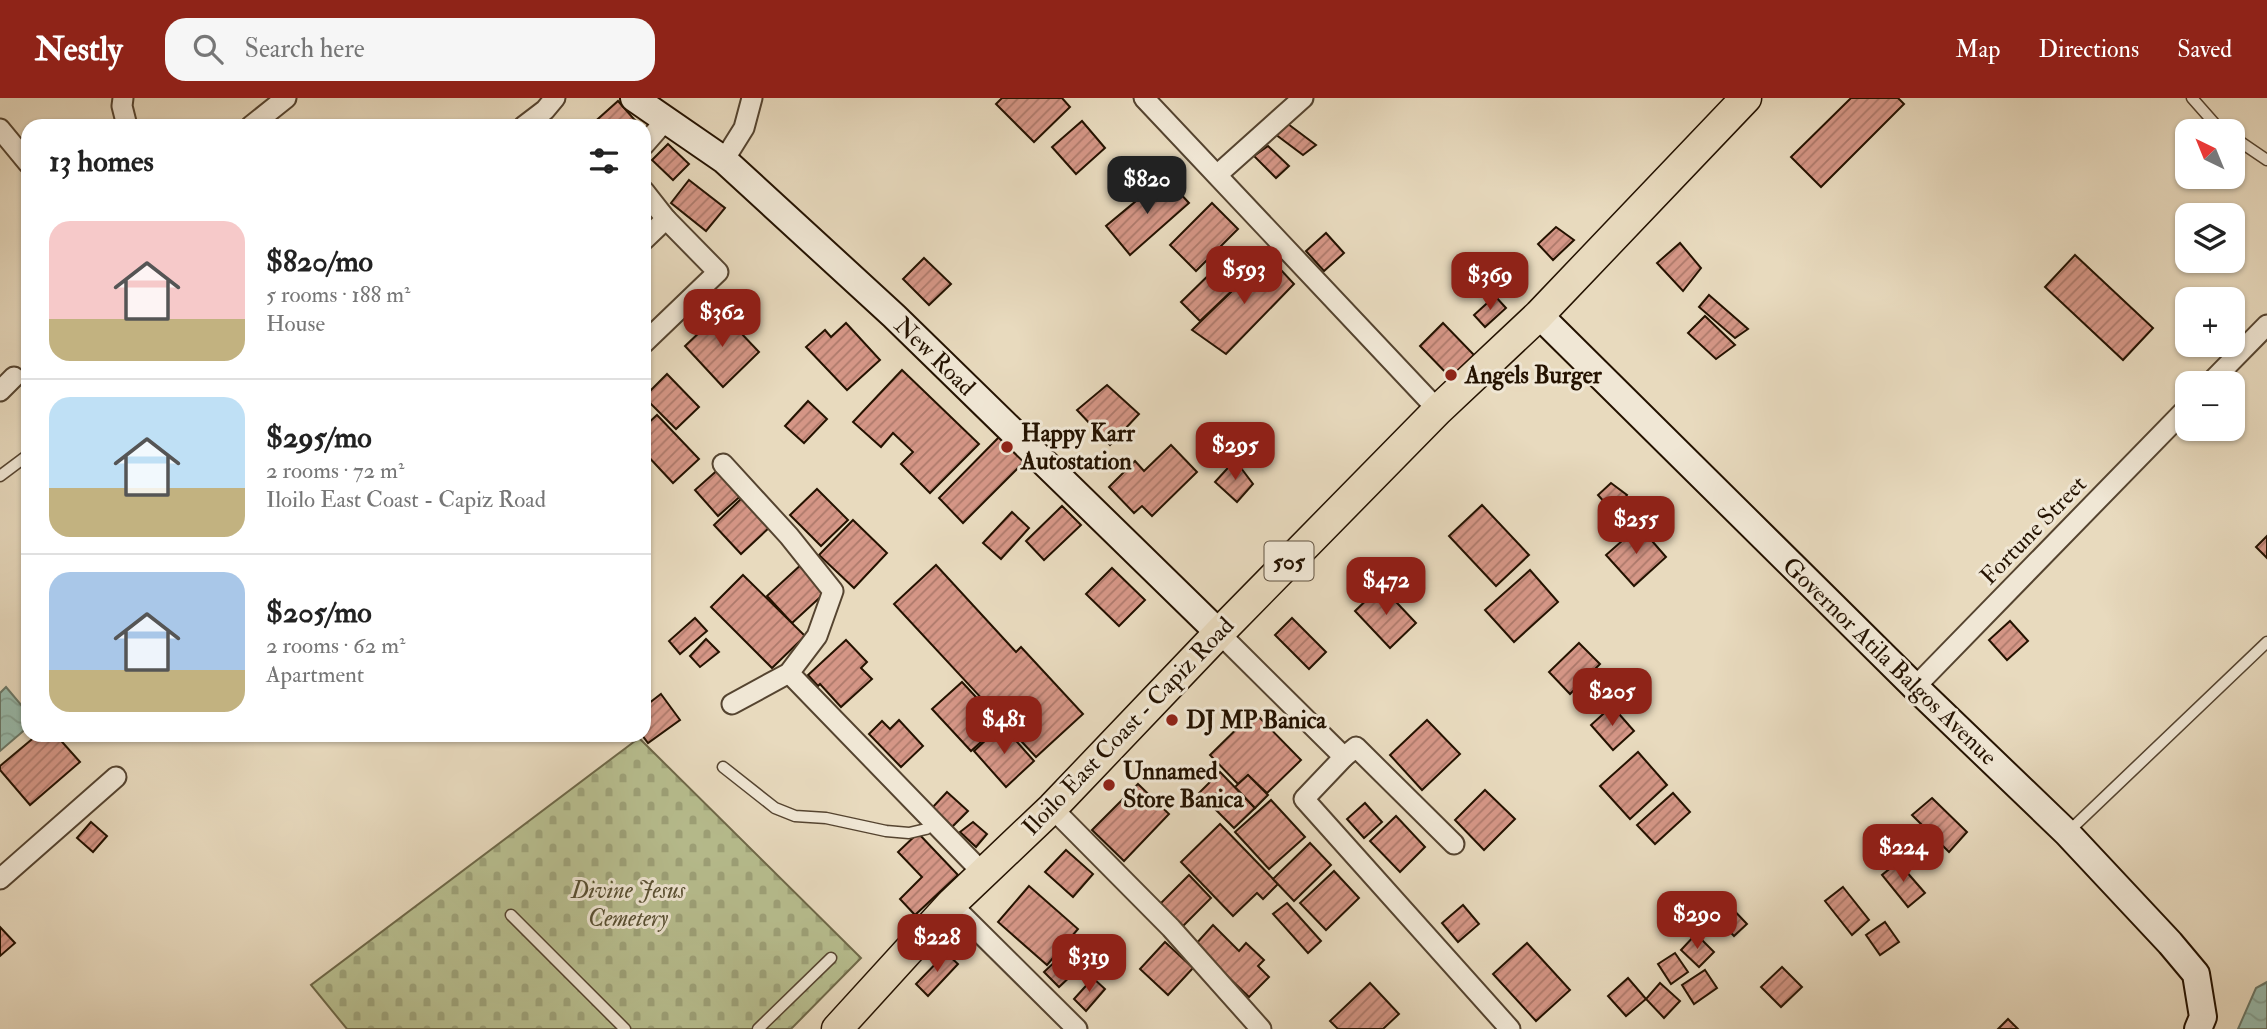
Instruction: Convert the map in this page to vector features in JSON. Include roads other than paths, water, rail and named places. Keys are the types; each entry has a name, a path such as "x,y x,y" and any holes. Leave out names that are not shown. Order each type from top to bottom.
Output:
{"main road":[{"name":"New Road","path":"634,98 724,160 894,316 1219,633"},
{"name":"Iloilo East Coast - Capiz Road","path":"837,1029 982,872 1052,808 1438,410 1539,315 1746,98"},
{"name":"Governor Atila Balgos Avenue","path":"1539,315 1914,687 2067,833 2170,943 2196,974 2203,1017 2198,1029"}],"street":[{"path":"123,98 125,119"},
{"path":"260,119 286,98"},
{"path":"533,119 555,98"},
{"path":"724,160 744,128 752,98"},
{"path":"1144,98 1438,410"},
{"path":"1217,175 1303,98"},
{"path":"651,137 665,121"},
{"path":"0,130 21,155"},
{"path":"651,200 718,272 651,336"},
{"path":"651,233 666,219"},
{"path":"2222,371 2267,325"},
{"name":"Fortune Street","path":"1914,687 2175,420"},
{"path":"723,464 789,536 832,591 817,636 789,673 732,704"},
{"path":"1219,633 1344,757"},
{"path":"789,673 982,872"},
{"path":"1454,844 1356,747 1304,799 1510,1029"},
{"path":"0,879 116,777"},
{"path":"1052,808 1171,928 1261,1029"},
{"path":"951,904 1077,1029"}],"lane":[{"path":"2192,98 2211,119"},
{"path":"2245,145 2267,160"},
{"path":"0,476 21,460"},
{"path":"2067,833 2267,642"},
{"path":"723,767 775,808 795,816 826,818 886,831 909,833 926,829 935,823"},
{"path":"510,915 625,1029"},
{"path":"758,1029 831,958"}],"water":[{"path":"6,687 21,705 21,733 0,751 0,693"},
{"path":"2267,982 2267,1029 2238,1029 2256,988"}],"place":[{"name":"Angels Burger","path":"1451,375"},
{"name":"Happy Karr Autostation","path":"1007,447"},
{"name":"DJ MP Banica","path":"1172,720"},
{"name":"Unnamed Store Banica","path":"1109,785"}],"park label":[{"name":"Divine Jesus Cemetery","path":"628,904"}]}
